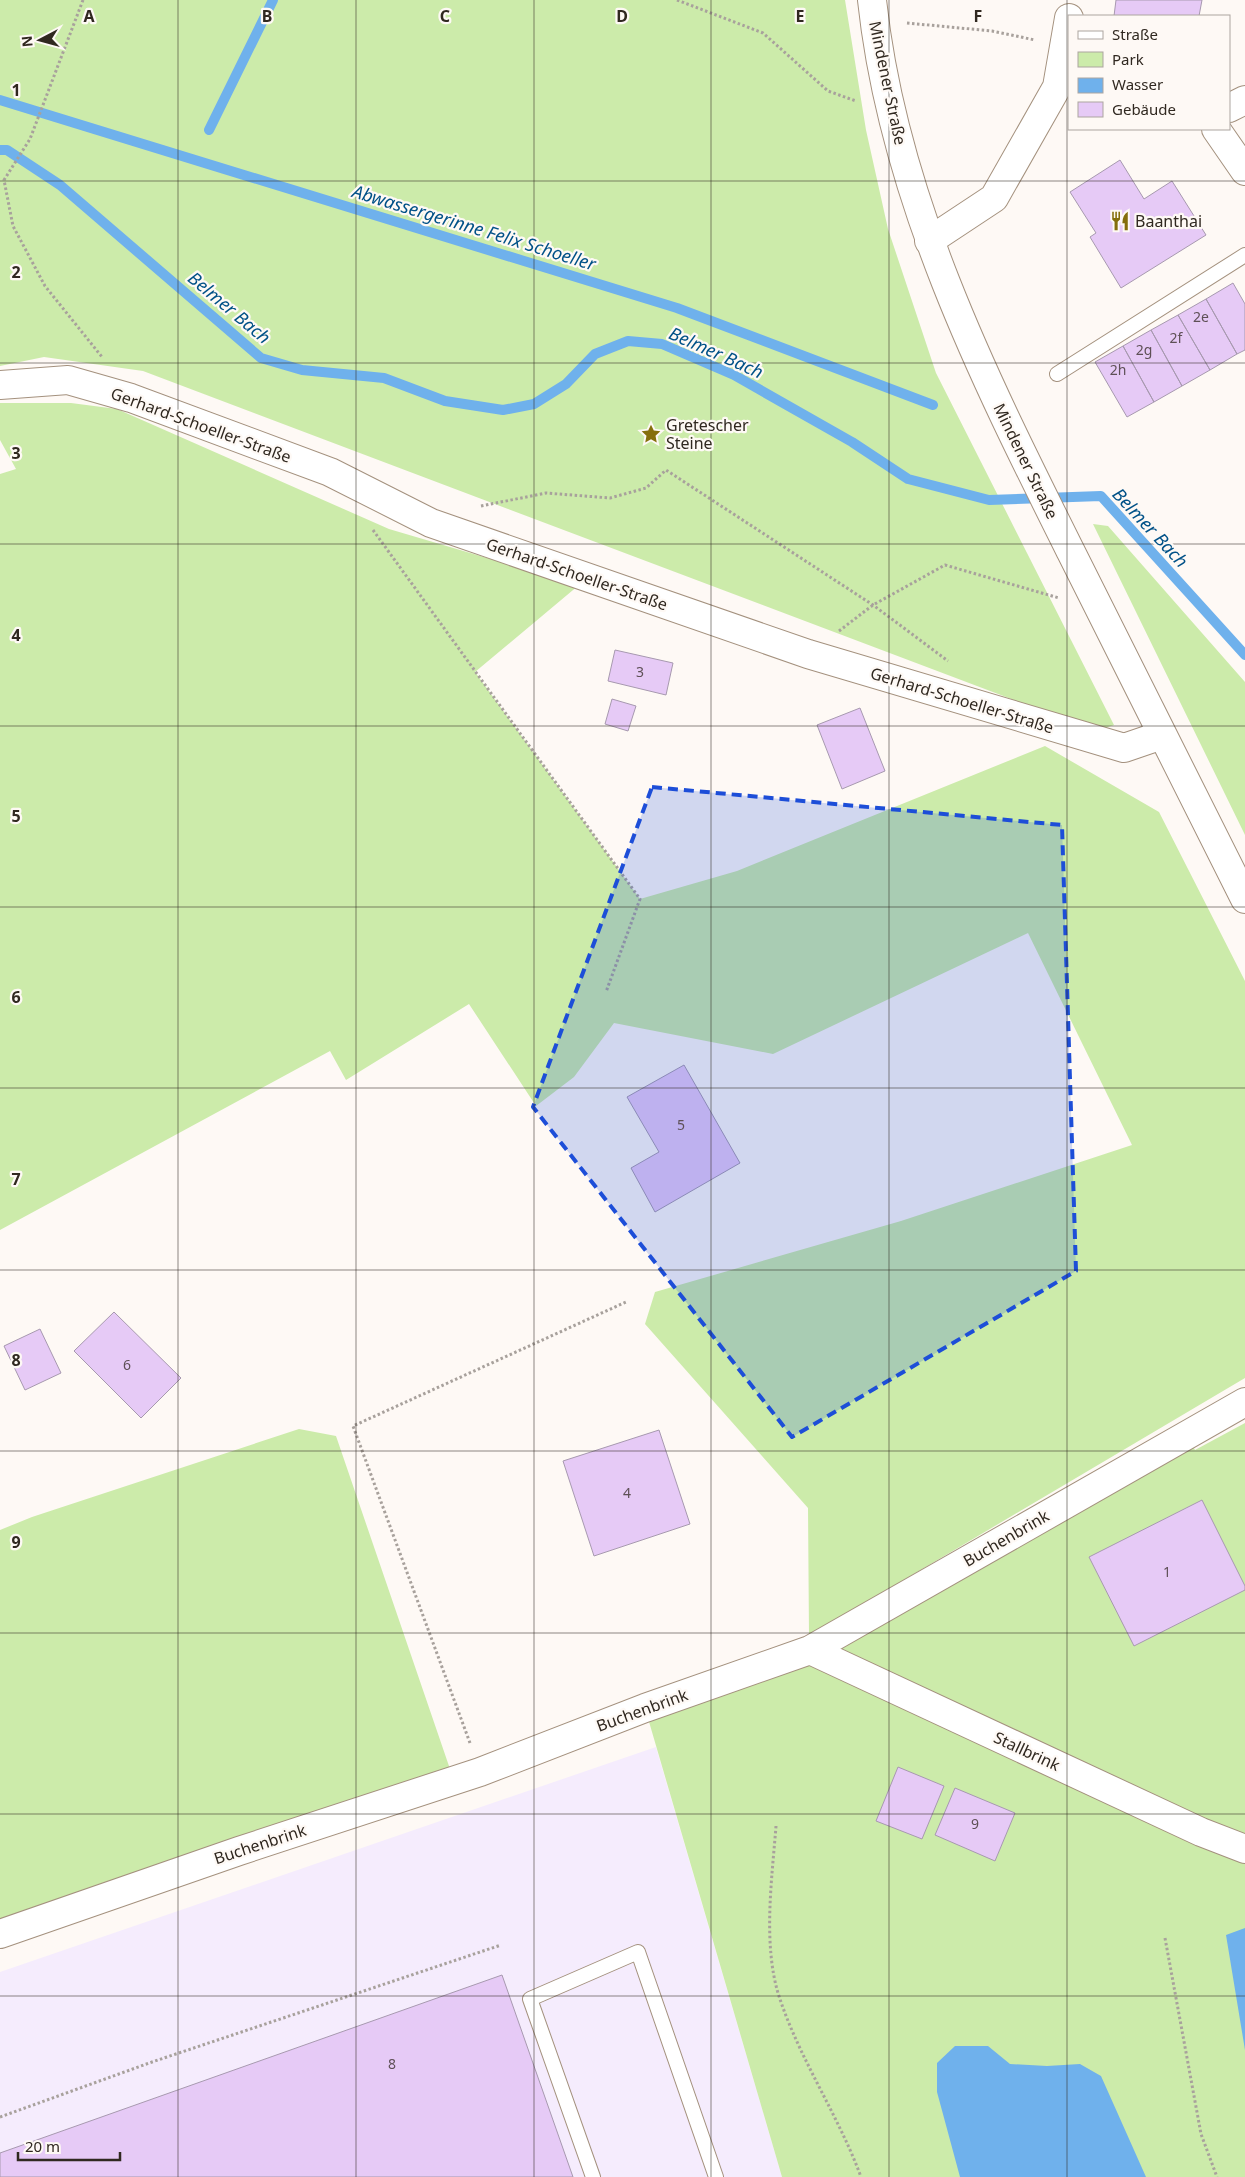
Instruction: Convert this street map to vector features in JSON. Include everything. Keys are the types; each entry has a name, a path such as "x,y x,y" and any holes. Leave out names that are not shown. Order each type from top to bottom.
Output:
{"street":[{"path":"1069,15 1071,0"},
{"name":"Mindener Straße","path":"873,10 898,141 929,241 1004,418 1245,899"},
{"path":"929,241 994,198 1063,88 1068,24"},
{"path":"1230,108 1245,100"},
{"path":"1217,130 1245,171"},
{"name":"Gerhard-Schoeller-Straße","path":"0,385 68,380 131,398 330,472 431,523 808,654 1124,748 1162,735"},
{"name":"Buchenbrink","path":"0,1934 239,1851 480,1772 645,1708 810,1650 1245,1402"},
{"name":"Stallbrink","path":"810,1650 1201,1832 1245,1849"}],"lane":[{"path":"1057,374 1245,255"},
{"path":"593,2177 530,2000 638,1952 716,2177"}],"path":[{"path":"83,0 46,92 30,139 4,180 13,226 44,286 88,337 131,398"},
{"path":"677,0 763,33 828,92 856,100 889,96"},
{"path":"873,10 1065,46"},
{"path":"431,523 474,507 546,493 610,498 646,488 666,470 873,605 950,662"},
{"path":"371,528 640,899 606,992"},
{"path":"808,654 873,605 945,565 1100,610"},
{"path":"480,1772 353,1426 626,1302"},
{"path":"776,1826 770,1909 772,1956 778,1992 791,2029 851,2150 861,2177"},
{"path":"1165,1938 1201,2134 1217,2177"},
{"path":"0,2117 152,2062 501,1945"}],"highlighted area":[{"path":"652,787 1062,825 1076,1271 792,1437 533,1107"}],"shaded area":[{"path":"656,1747 782,2177 0,2177 0,1972"}],"green space":[{"path":"0,0 845,0 866,130 888,229 936,373 1114,725 1096,731 143,371 44,357 0,366"},
{"path":"0,403 71,403 117,409 389,529 579,585 475,672 640,899 737,871 1045,746 1159,812 1245,981 1245,1378 809,1636 808,1508 645,1324 655,1292 901,1221 1132,1145 1028,933 773,1054 614,1023 574,1077 536,1106 469,1004 346,1080 330,1051 0,1230 0,474 16,469 0,440"},
{"path":"1093,524 1108,526 1245,682 1245,835"},
{"path":"1245,1423 1245,2177 782,2177 645,1708 810,1650 1187,1435 1195,1450"},
{"path":"299,1429 336,1436 450,1769 0,1923 0,1530 32,1517"}],"water":[{"path":"1245,1928 1245,2050 1226,1935"},
{"path":"955,2046 988,2046 1010,2064 1047,2066 1080,2064 1101,2076 1146,2177 960,2177 937,2092 937,2063"}],"building":[{"path":"1116,0 1202,0 1199,15 1114,15"},
{"path":"1120,160 1144,199 1172,181 1206,235 1121,288 1090,237 1096,233 1070,192"},
{"path":"1233,283 1245,304 1245,350 1237,354 1206,299"},
{"path":"1206,299 1237,354 1210,370 1178,315"},
{"path":"1178,315 1210,370 1182,386 1151,330"},
{"path":"1151,330 1182,386 1154,402 1123,346"},
{"path":"1123,346 1154,402 1127,417 1095,362"},
{"path":"615,650 673,663 666,695 608,681"},
{"path":"612,699 636,706 628,731 605,724"},
{"path":"860,708 885,771 842,789 817,725"},
{"path":"684,1065 740,1163 655,1212 631,1168 659,1152 627,1097"},
{"path":"114,1312 181,1378 141,1418 74,1351"},
{"path":"40,1329 61,1373 25,1390 4,1346"},
{"path":"659,1430 690,1524 594,1556 563,1461"},
{"path":"1202,1500 1245,1586 1245,1590 1134,1646 1089,1557"},
{"path":"898,1767 944,1786 922,1839 876,1821"},
{"path":"955,1788 1015,1813 995,1861 935,1835"},
{"path":"502,1975 573,2177 0,2177 0,2153"}],"waterway":[{"path":"209,130 273,0"},
{"name":"Abwassergerinne Felix Schoeller","path":"0,100 677,308 933,405"},
{"name":"Belmer Bach","path":"0,150 7,150 60,185 261,358 302,370 384,378 445,401 503,410 534,404 566,384 595,354 628,341 662,344 734,375 852,442 908,479 989,500 1101,496 1245,655"}],"place":[{"name":"Baanthai","path":"1120,221"},
{"name":"Gretescher Steine","path":"651,434"}]}
